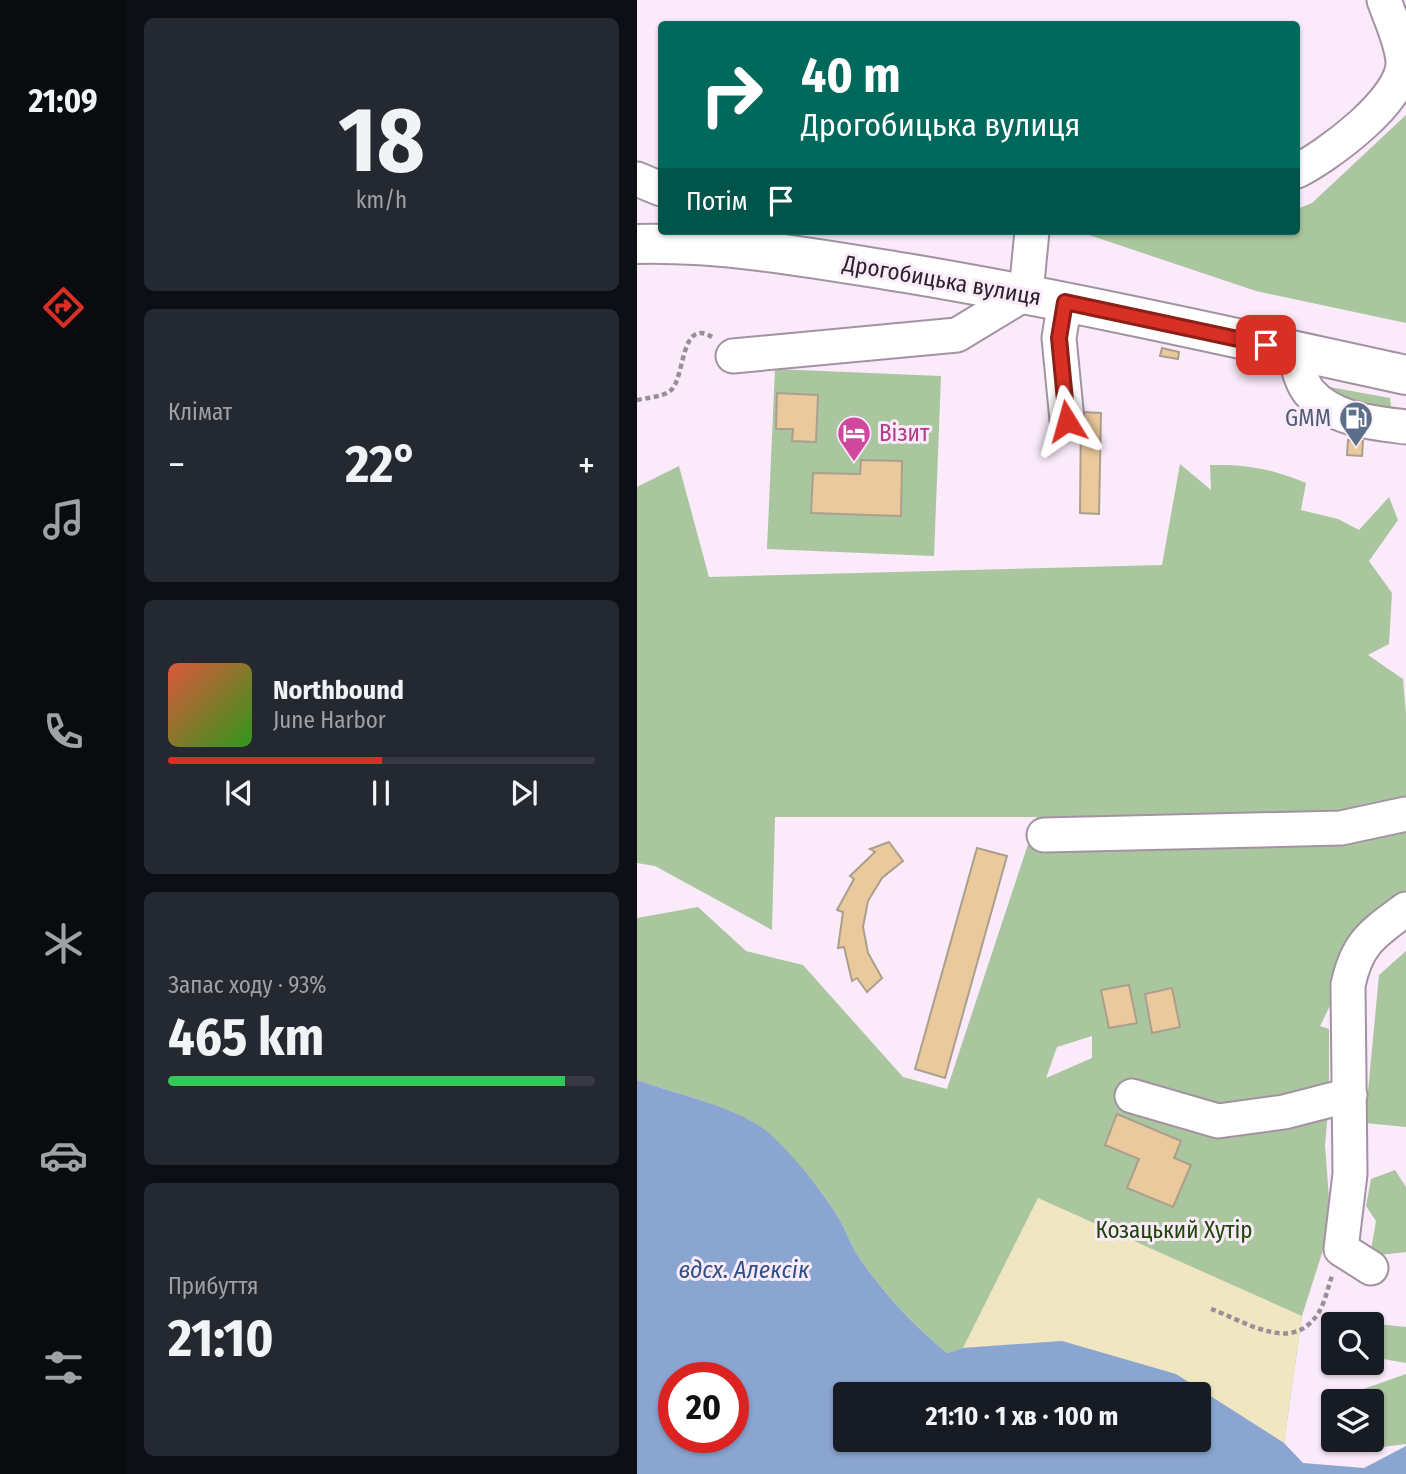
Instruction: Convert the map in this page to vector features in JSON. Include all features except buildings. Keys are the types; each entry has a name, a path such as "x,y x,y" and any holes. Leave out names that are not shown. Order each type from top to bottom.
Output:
{"main road":[{"name":"Дрогобицька вулиця","path":"637,244 715,246 806,257 1026,293 1406,375"}],"street":[{"path":"1300,169 1348,137 1381,104 1399,79 1403,62 1384,0"},
{"path":"637,179 658,188"},
{"path":"763,235 806,257"},
{"path":"733,356 957,335 1026,293 1032,235"},
{"path":"1065,302 1059,338 1067,421"},
{"path":"1293,351 1309,392 1334,411 1360,421 1406,427"},
{"path":"1044,835 1341,828 1406,814"},
{"path":"1371,1268 1341,1249 1350,1174 1347,985 1354,958 1370,938 1406,909"},
{"path":"1132,1096 1218,1121 1284,1112 1350,1095"}],"path":[{"path":"637,400 670,392 680,379 685,346 690,338 698,335 711,336 733,356"},
{"path":"1212,1308 1283,1336 1299,1333 1319,1312 1341,1249"}],"green space":[{"path":"1406,115 1406,323 1256,291 1089,235 1300,235 1300,208 1312,203"},
{"name":"Візит","path":"775,369 941,376 934,556 767,549"},
{"path":"1324,386 1390,398 1391,407 1378,409 1325,393"},
{"name":"Козацький Хутір","path":"1180,464 1211,490 1210,465 1259,468 1294,478 1306,483 1301,510 1338,519 1359,530 1389,497 1398,520 1369,561 1392,593 1389,644 1368,655 1403,679 1406,714 1406,890 1355,936 1338,990 1320,1026 1329,1029 1329,1100 1325,1145 1331,1225 1302,1316 1284,1443 1211,1396 1211,1382 1189,1382 1176,1374 1062,1341 963,1348 947,1353 912,1321 879,1285 857,1254 841,1222 823,1195 798,1163 770,1135 741,1116 707,1102 637,1080 637,918 698,907 746,951 803,965 903,1077 947,1089 1037,817 775,817 772,930 655,866 637,863 637,487 679,466 709,577 1162,565","holes":["1092,1036 1092,1058 1046,1078 1057,1047"]},
{"path":"1406,951 1406,1127 1365,1123 1379,975"},
{"path":"1395,1170 1406,1187 1406,1252 1370,1256 1376,1221 1366,1206 1371,1179"},
{"path":"1384,1325 1406,1327 1406,1363 1384,1359"},
{"path":"1406,1374 1406,1444 1384,1447 1384,1389 1364,1389"}],"sand":[{"path":"1038,1198 1302,1316 1284,1443 1211,1397 1211,1382 1188,1382 1175,1374 1062,1341 963,1348"}],"water":[{"name":"вдсх. Алексік","path":"637,1080 707,1102 741,1116 770,1134 798,1163 823,1195 841,1222 857,1254 880,1285 912,1321 947,1353 963,1348 1062,1341 1176,1374 1189,1382 833,1382 833,1452 1211,1452 1211,1396 1284,1443 1303,1463 1364,1468 1406,1446 1406,1474 637,1474"}],"place":[{"name":"GMM","path":"1356,448"},
{"name":"Візит","path":"854,463"}],"route":[{"path":"1067,421 1059,338 1065,302 1266,345"}]}
